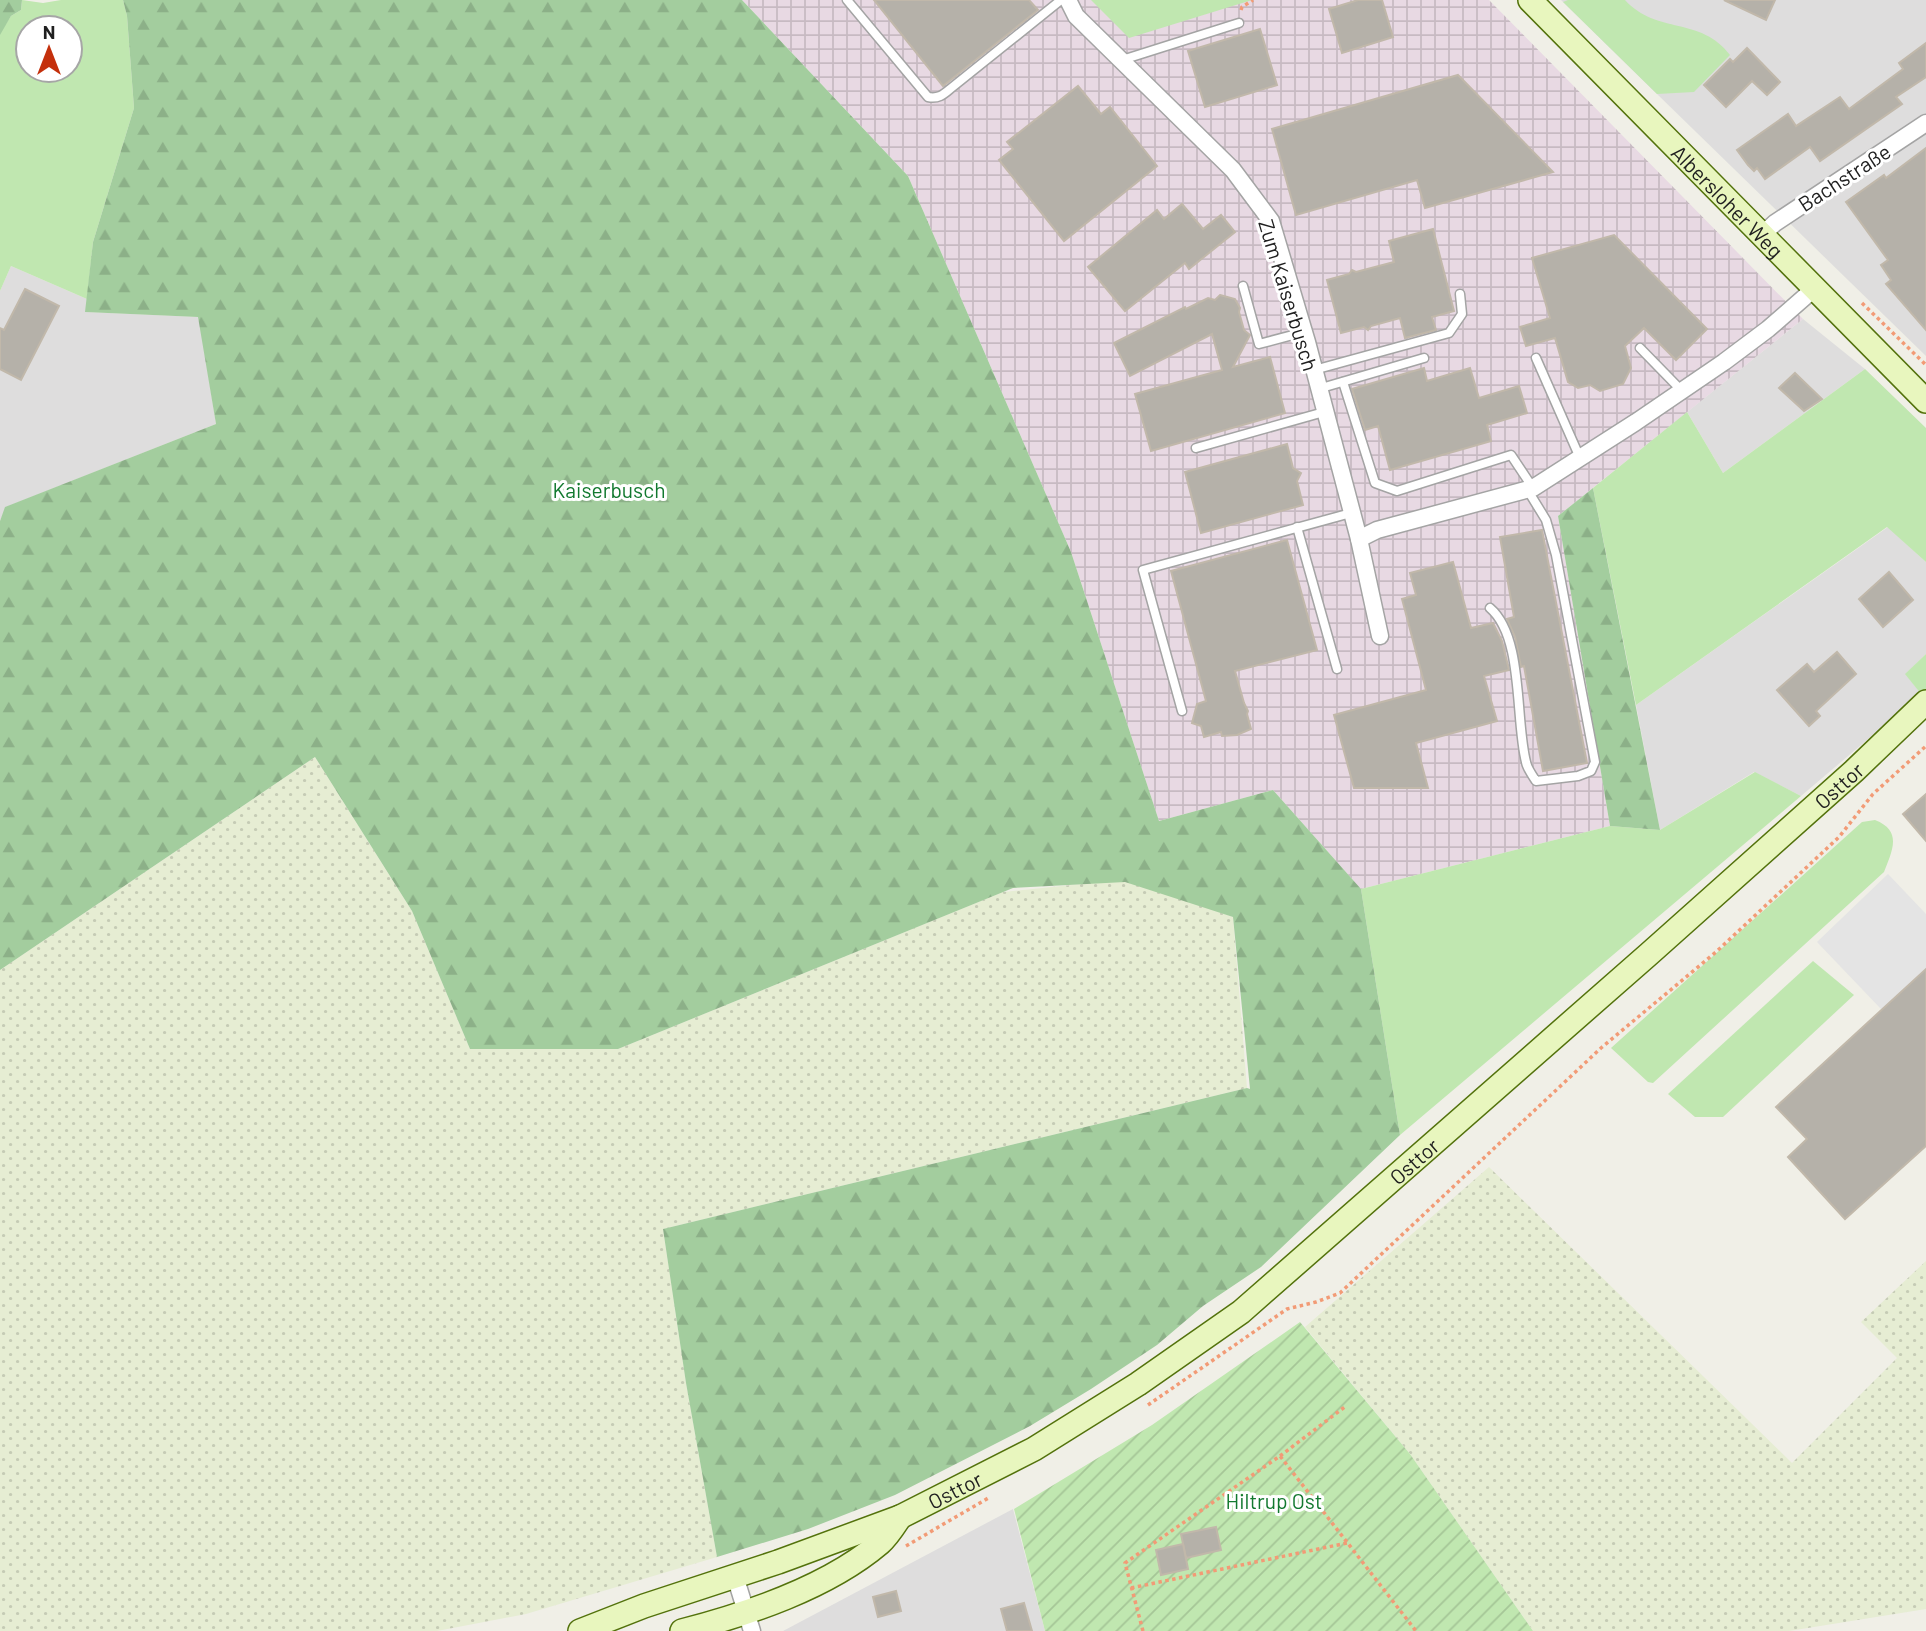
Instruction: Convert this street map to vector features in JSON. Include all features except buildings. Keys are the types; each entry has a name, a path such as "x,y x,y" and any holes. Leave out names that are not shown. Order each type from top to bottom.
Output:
{"main road":[{"name":"Albersloher Weg","path":"1530,0 1926,401"},
{"name":"Osttor","path":"580,1631 900,1517 1034,1450 1138,1384 1241,1312 1640,963 1885,743 1926,702"},
{"name":"Osttor","path":"1885,743 1926,719"},
{"name":"Osttor","path":"682,1631 750,1622 771,1605 838,1571 881,1543 900,1517"}],"street":[{"name":"Zum Kaiserbusch","path":"1068,0 1076,16 1233,170 1271,221 1304,332 1359,539 1380,636"},
{"name":"Bachstraße","path":"1763,234 1774,223 1926,123"},
{"path":"1359,539 1377,530 1530,488 1682,391 1768,329 1815,288"},
{"path":"735,1576 750,1622"}],"lane":[{"path":"847,0 928,97 934,98 950,89 1061,0"},
{"path":"1120,60 1239,23"},
{"path":"1243,286 1259,344 1304,332"},
{"path":"1314,370 1449,333 1462,314 1460,294"},
{"path":"1640,348 1682,391"},
{"path":"1318,389 1424,358"},
{"path":"1536,358 1580,458"},
{"path":"1343,382 1375,483 1398,491 1511,455 1546,520 1556,555 1594,762 1591,771 1578,776 1536,781 1526,764 1511,646 1501,617 1490,608"},
{"path":"1196,448 1324,412"},
{"path":"1182,711 1143,570 1351,513"},
{"path":"1297,527 1337,670"}],"path":[{"path":"1143,1631 1125,1563 1280,1456 1346,1406"},
{"path":"1280,1456 1416,1631"},
{"path":"1132,1588 1347,1543"}],"shaded area":[{"path":"742,0 1489,0 1803,319 1558,516 1610,826 1361,889 1273,790 1159,821 1071,552 908,176"},
{"path":"1561,0 1926,0 1926,356 1657,94"},
{"path":"11,266 87,299 86,312 199,317 216,424 6,507 0,521 0,291"},
{"path":"1803,319 1865,369 1723,473 1687,412"},
{"path":"1888,527 1926,562 1926,654 1906,674 1921,694 1801,796 1754,772 1660,830 1636,705"},
{"path":"1888,874 1926,914 1926,969 1882,1010 1817,942"},
{"path":"1013,1509 1045,1631 783,1631"}],"green space":[{"path":"0,0 22,0 21,10 11,16 0,35"},
{"path":"22,0 43,3 61,0 123,0 127,16 134,108 93,242 87,299 11,266 0,291 0,33 11,16 14,14 14,84 84,84 84,14 14,14 21,10"},
{"name":"Kaiserbusch","path":"123,0 742,0 908,176 1071,552 1159,821 1273,790 1361,889 1400,1135 1261,1267 1203,1306 1157,1345 1091,1389 1030,1426 895,1495 808,1529 717,1557 686,1383 663,1229 1250,1089 1233,917 1125,882 1013,888 618,1049 470,1049 412,911 315,757 0,970 0,521 5,507 216,424 198,317 85,312 93,242 134,108 127,16"},
{"path":"1091,0 1252,0 1129,38"},
{"path":"1625,0 1651,18 1706,35 1730,55 1694,92 1657,94 1563,2"},
{"path":"1865,369 1926,428 1926,562 1887,527 1636,705 1593,488 1687,412 1723,473"},
{"path":"1593,488 1660,830 1610,826 1558,516"},
{"path":"1926,654 1926,689 1921,694 1905,674"},
{"path":"315,757 412,911 470,1049 618,1049 1003,892 1129,879 1233,917 1247,1088 663,1229 686,1383 717,1557 526,1614 437,1631 0,1631 0,970"},
{"path":"1755,772 1801,796 1400,1135 1361,889 1610,826 1660,830"},
{"path":"1875,820 1884,825 1892,836 1892,849 1884,872 1653,1083 1648,1082 1611,1048 1862,822"},
{"path":"1813,961 1854,995 1723,1117 1695,1117 1668,1094"},
{"path":"1489,1167 1792,1463 1897,1358 1861,1322 1926,1261 1926,1609 1789,1631 1533,1631 1410,1454 1305,1327"},
{"name":"Hiltrup Ost","path":"1300,1322 1410,1454 1533,1631 1045,1631 1014,1509 1152,1425"}]}
